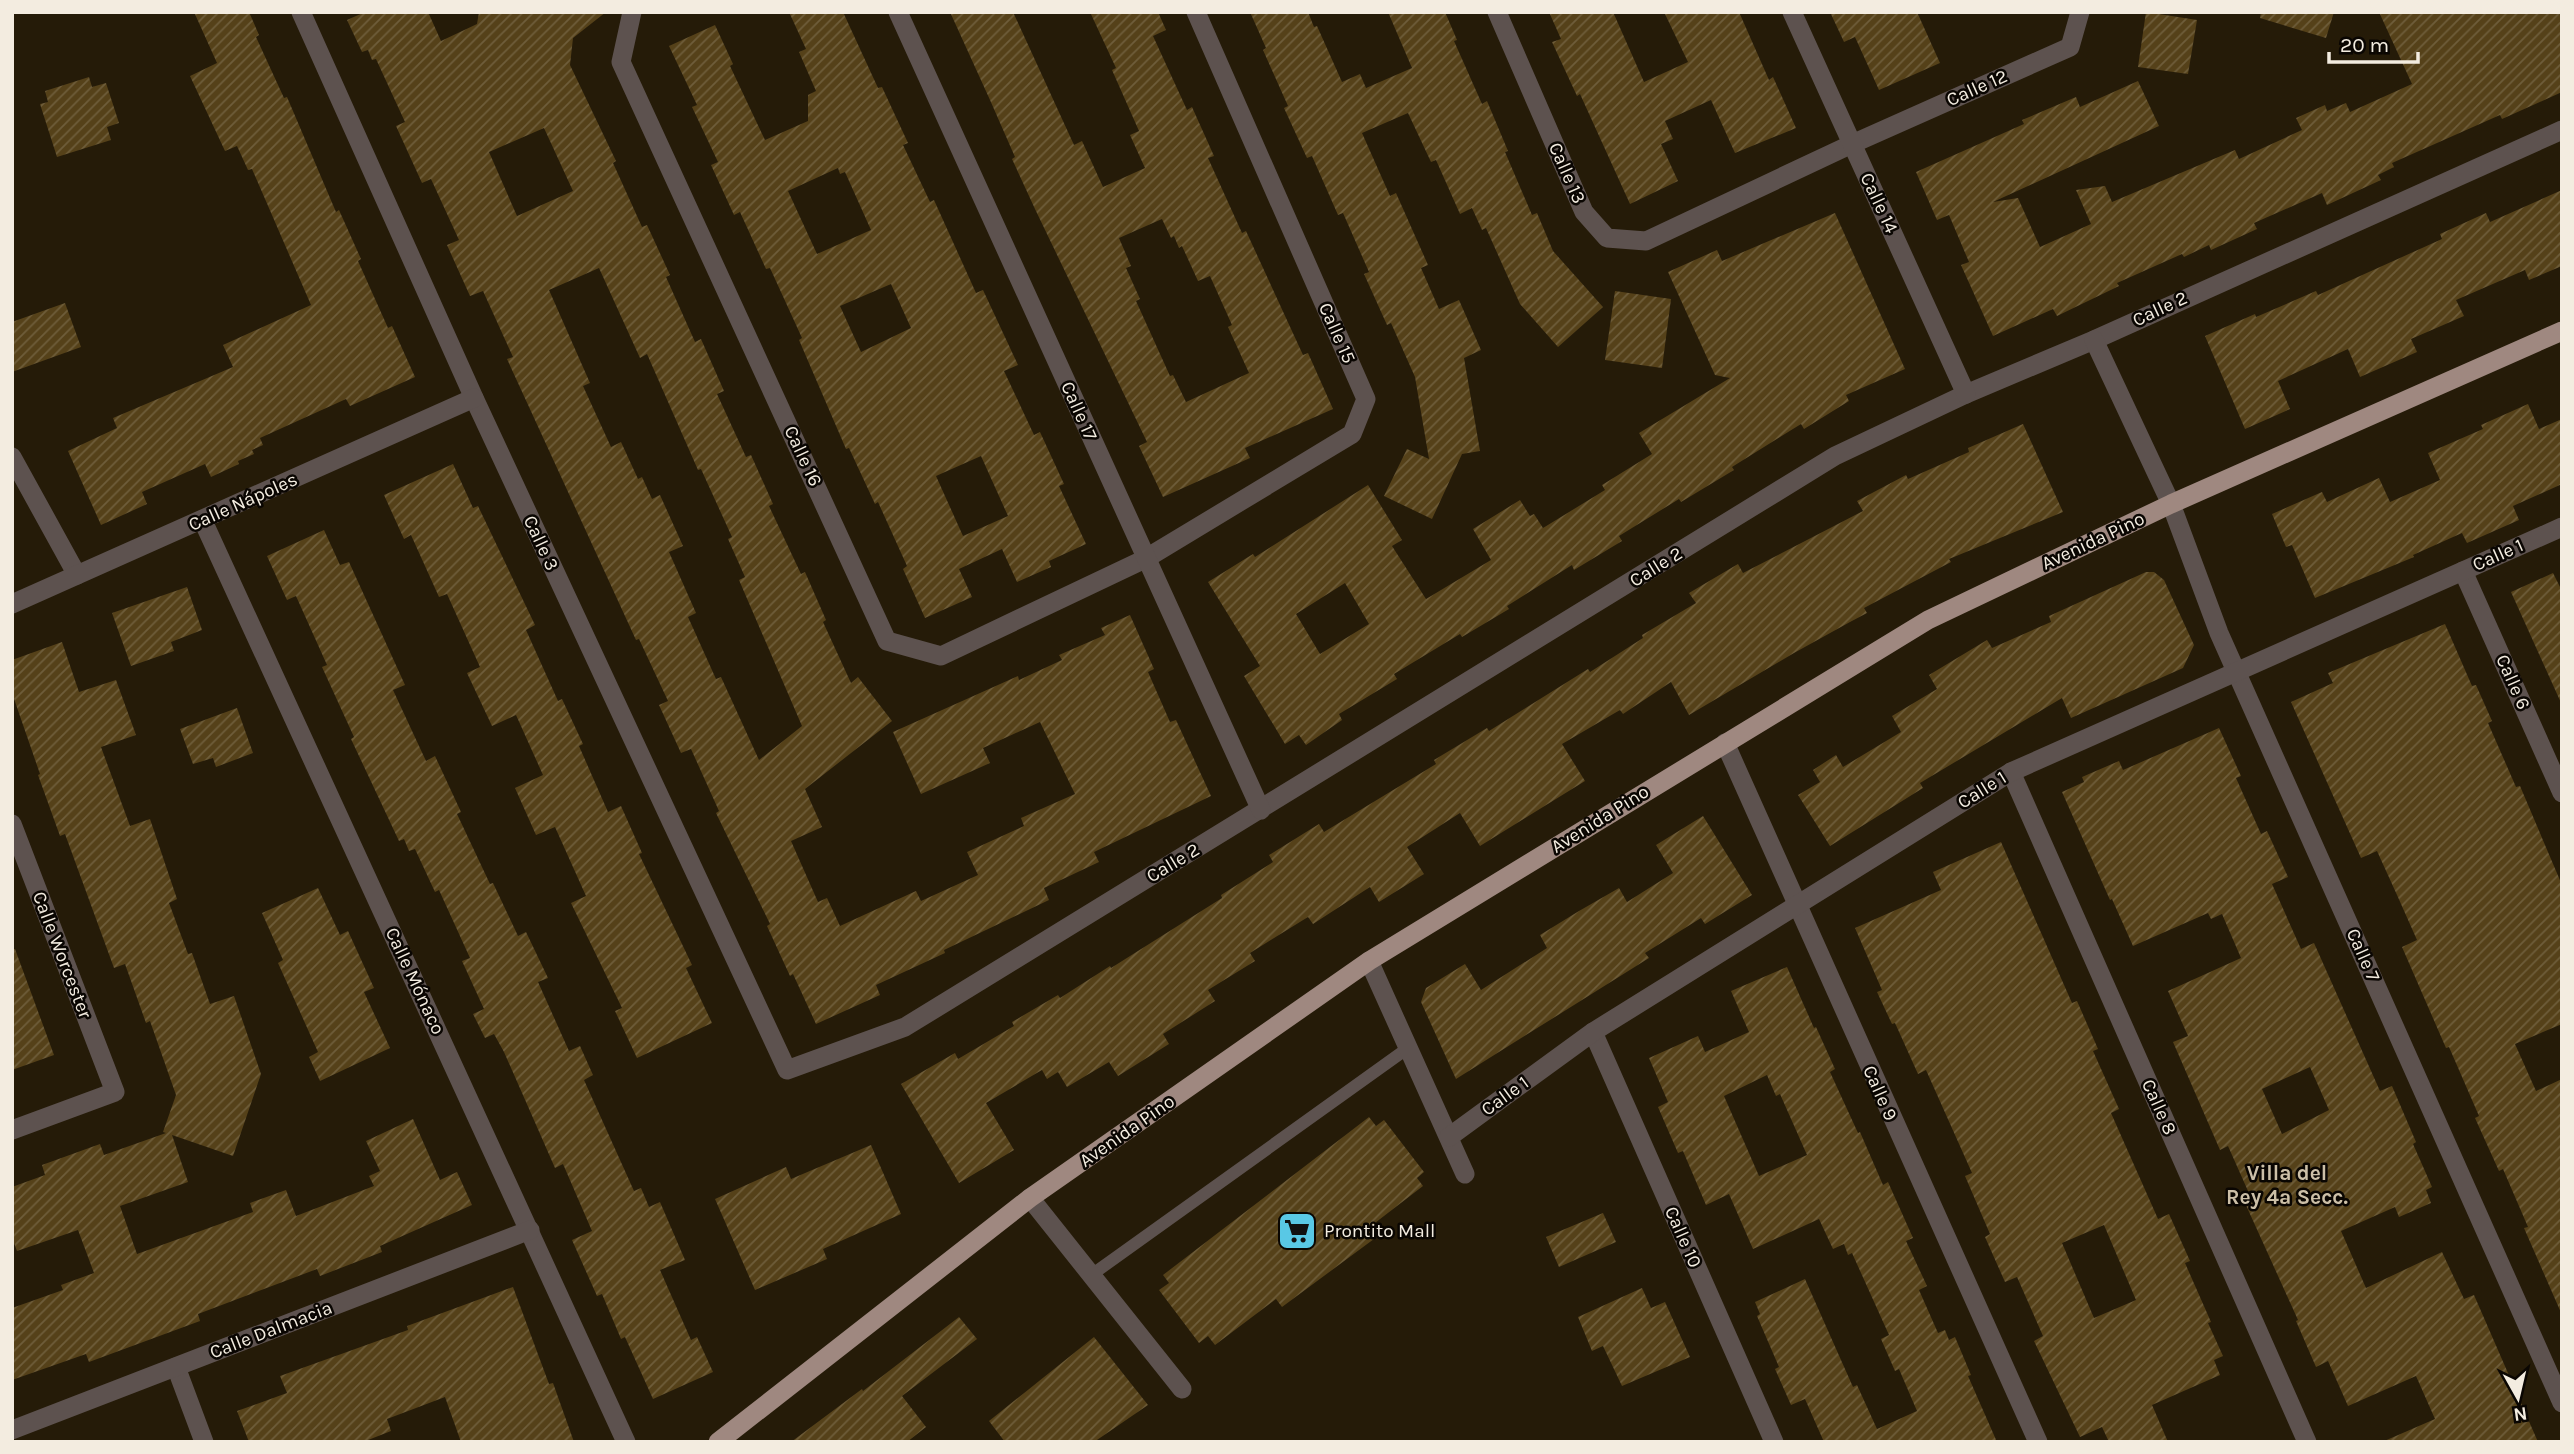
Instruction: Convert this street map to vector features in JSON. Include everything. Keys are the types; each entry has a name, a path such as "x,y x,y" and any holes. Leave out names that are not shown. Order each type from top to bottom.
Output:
{"main road":[{"name":"Avenida Pino","path":"718,1442 1030,1198 1369,961 1928,620 2171,504 2562,331"}],"street":[{"name":"Calle 3","path":"300,12 474,398 787,1070"},
{"name":"Calle 16","path":"632,12 621,62 887,641 941,656 1145,559"},
{"name":"Calle 17","path":"898,12 1261,810"},
{"name":"Calle 15","path":"1145,559 1352,434 1366,399 1196,12"},
{"name":"Calle 13","path":"1497,12 1584,212 1607,238 1646,241 1852,144"},
{"name":"Calle 14","path":"1792,12 1966,394"},
{"name":"Calle 12","path":"1852,144 2070,47 2080,12"},
{"name":"Calle 2","path":"787,1070 905,1027 1835,456 1966,394 2094,340 2562,130"},
{"name":"Calle 7","path":"2094,340 2171,504 2220,633 2562,1404"},
{"name":"Calle Nápoles","path":"12,604 474,398"},
{"path":"12,457 77,575"},
{"name":"Calle Mónaco","path":"203,521 626,1442"},
{"name":"Calle 1","path":"1448,1137 1593,1032 2011,772 2562,527"},
{"name":"Calle 6","path":"2463,571 2562,793"},
{"name":"Calle 9","path":"1725,743 2038,1442"},
{"name":"Calle 8","path":"2011,772 2306,1442"},
{"name":"Calle Worcester","path":"12,1130 114,1092 13,828"},
{"path":"1369,961 1465,1174"},
{"name":"Calle 10","path":"1593,1032 1774,1442"},
{"path":"1030,1198 1182,1389"},
{"name":"Calle Dalmacia","path":"12,1430 530,1230"},
{"path":"176,1367 204,1442"}],"lane":[{"path":"1090,1276 1408,1048"}],"building":[{"path":"194,12 249,12 259,35 256,37 284,98 287,97 336,212 339,210 388,328 392,326 415,377 350,406 346,399 260,438 263,445 252,450 254,454 211,477 205,464 142,492 147,504 101,525 68,451 117,428 113,418 233,367 223,345 311,305 252,169 248,170 237,146 225,151 190,76 217,63"},
{"path":"365,12 428,12 441,41 477,24 479,12 606,12 573,38 570,65 616,161 613,163 642,227 647,225 670,275 666,277 695,342 701,339 724,391 717,394 746,457 751,455 773,504 769,506 801,574 805,572 826,620 823,622 851,683 858,677 892,721 805,789 822,827 791,841 818,902 827,898 840,926 916,891 921,901 978,875 967,852 1024,826 1021,818 1075,794 1040,722 983,748 990,763 921,794 893,732 1018,676 1019,680 1062,660 1059,655 1105,635 1101,628 1130,615 1154,669 1148,672 1170,722 1176,720 1211,796 1094,852 1099,862 1044,888 1049,900 876,985 880,995 816,1024 767,926 770,924 716,813 719,811 691,749 681,753 659,705 668,701 639,639 636,640 507,359 513,357 483,291 470,296 447,245 459,240 431,179 422,183 396,126 405,122 376,59 372,60 368,50 362,52 347,20","holes":["544,128 573,191 517,216 489,152","599,268 640,358 647,354 698,470 701,469 732,537 728,539 745,577 739,580 802,726 759,760 721,677 716,679 688,617 696,613 669,552 683,546 660,495 652,499 642,477 638,479 621,442 611,447 583,386 590,383 549,290"]},
{"path":"789,12 843,12 878,88 882,87 908,143 903,145 930,202 934,200 976,293 983,290 1018,365 1004,371 1034,435 1040,432 1064,484 1059,486 1086,544 1049,561 1051,567 1017,582 1002,549 959,569 972,597 925,618 903,569 907,566 878,502 875,504 849,448 846,449 799,340 802,338 770,268 766,269 740,212 734,215 711,165 718,162 692,107 697,105 669,46 715,25 733,64 730,66 765,140 808,121 808,95 816,91 799,52 806,49","holes":["838,168 840,174 845,172 871,230 817,254 788,191","891,284 911,328 861,352 840,306","981,456 1008,516 963,536 936,476"]},
{"path":"950,12 1013,12 1074,145 1082,141 1103,187 1145,168 1130,135 1139,131 1112,70 1116,68 1090,12 1158,12 1166,30 1153,36 1187,110 1192,107 1214,156 1208,158 1242,233 1246,231 1303,355 1308,353 1333,409 1245,448 1250,458 1163,497 1139,446 1147,442 1012,159 1015,157","holes":["1162,219 1171,238 1174,236 1179,248 1182,246 1198,281 1210,276 1232,325 1228,327 1249,373 1186,402 1173,375 1170,376 1136,301 1140,299 1126,268 1131,266 1119,238"]},
{"path":"1250,12 1308,12 1342,82 1360,74 1366,88 1412,68 1388,12 1445,12 1457,40 1454,41 1482,104 1487,101 1532,215 1537,213 1553,251 1603,307 1558,347 1520,304 1486,228 1482,230 1472,208 1460,214 1436,160 1431,162 1408,113 1362,133 1390,196 1396,193 1428,265 1421,268 1439,309 1459,300 1481,350 1464,358 1480,451 1462,454 1432,519 1384,496 1407,449 1429,459 1415,377 1391,323 1387,325 1364,274 1369,272 1343,213 1338,215 1312,156 1307,158 1284,108 1288,106 1263,50 1266,48"},
{"path":"1549,12 1613,12 1644,82 1688,62 1664,12 1739,12 1769,80 1773,77 1796,128 1735,153 1711,100 1665,121 1673,139 1661,144 1678,181 1630,204 1580,94 1577,96 1552,42 1561,39"},
{"path":"1830,12 1917,12 1940,63 1879,90 1855,37 1844,42"},
{"path":"2146,12 2197,20 2188,74 2138,67"},
{"path":"2261,12 2334,12 2326,38 2260,18"},
{"path":"2379,12 2562,12 2562,92 2502,119 2500,115 2392,163 2394,167 2378,175 2381,180 2327,205 2322,193 2254,223 2257,229 2211,250 2209,245 2184,257 2182,254 2117,283 2119,286 2057,316 2053,309 1993,336 1961,265 1969,262 1949,215 1937,220 1916,172 2024,124 2022,120 2076,97 2080,107 2138,81 2159,126 1993,202 2018,198 2040,247 2091,224 2076,190 2105,186 2112,202 2235,150 2239,159 2302,130 2296,118 2325,105 2327,111 2346,103 2350,112 2412,84"},
{"path":"89,77 92,87 106,83 119,123 107,127 111,140 57,157 40,104 48,102 45,91"},
{"path":"2562,190 2562,266 2529,280 2525,270 2456,300 2464,316 2411,339 2417,352 2360,377 2348,349 2278,381 2290,409 2245,429 2205,336 2316,291 2318,295 2442,239 2440,234 2486,213 2490,222"},
{"path":"1835,213 1905,369 1846,395 1849,401 1804,429 1801,424 1732,467 1734,470 1681,502 1679,499 1619,536 1622,541 1574,570 1572,565 1507,606 1509,609 1462,637 1460,634 1394,674 1397,679 1339,714 1342,720 1306,745 1299,735 1285,744 1244,676 1260,666 1208,582 1253,554 1255,557 1368,485 1402,540 1392,546 1426,599 1491,560 1473,529 1520,500 1530,516 1534,514 1543,528 1605,490 1602,485 1652,454 1639,433 1730,378 1715,375 1668,272 1717,250 1722,261","holes":["1345,583 1369,624 1320,654 1296,614"]},
{"path":"1615,291 1671,299 1662,368 1605,360"},
{"path":"65,303 81,347 12,372 12,322"},
{"path":"2528,404 2539,429 2562,419 2562,484 2513,506 2519,520 2467,543 2462,533 2413,555 2414,557 2315,598 2292,545 2286,547 2272,514 2322,492 2327,502 2379,478 2390,502 2440,480 2428,453 2483,429 2481,425"},
{"path":"2023,424 2063,512 1949,559 1951,562 1864,608 1867,613 1689,715 1671,682 1623,714 1620,710 1562,744 1585,781 1480,846 1460,813 1407,847 1424,874 1379,902 1370,887 1313,924 1308,917 1250,953 1255,961 1208,990 1215,1001 1163,1034 1169,1044 1118,1076 1109,1062 1067,1087 1058,1072 1047,1079 1042,1070 986,1103 1014,1150 959,1183 901,1084 955,1053 958,1059 1014,1026 1012,1022 1058,995 1060,998 1110,966 1111,968 1222,898 1221,895 1273,862 1269,855 1319,824 1324,832 1436,764 1434,760 1487,728 1489,731 1588,669 1590,672 1643,638 1642,635 1696,603 1689,593 1738,564 1743,573 1863,511 1857,501 1906,475 1908,479"},
{"path":"453,464 473,508 478,506 535,625 526,630 558,701 562,699 583,744 579,746 608,812 621,806 642,853 639,854 692,965 686,968 712,1023 637,1058 615,1011 622,1008 571,903 586,896 555,827 536,835 515,788 543,775 516,715 492,726 467,673 480,667 447,594 439,597 411,535 404,539 384,495"},
{"path":"324,530 340,565 349,562 405,685 393,690 426,761 435,756 461,812 457,814 490,884 493,883 518,936 526,932 548,978 538,982 569,1051 580,1046 593,1075 584,1080 634,1191 641,1188 649,1207 660,1202 685,1260 660,1270 691,1340 697,1337 713,1372 653,1399 625,1337 621,1339 602,1294 597,1296 572,1240 592,1231 563,1164 555,1168 504,1052 494,1034 485,1038 473,1014 484,1009 462,961 470,958 439,890 435,892 415,849 409,851 404,839 399,841 351,739 354,737 322,667 327,665 296,596 287,600 267,556"},
{"path":"2146,572 2154,572 2164,580 2194,645 2183,668 2071,718 2062,698 1920,783 1923,788 1830,846 1798,795 1820,782 1813,770 1836,755 1843,767 1901,732 1892,716 1937,689 1929,675 1987,640 1992,648 2051,622 2049,616"},
{"path":"2553,573 2562,591 2562,705 2511,592"},
{"path":"187,587 202,630 171,642 174,651 131,666 112,613"},
{"path":"2445,624 2472,686 2476,685 2492,721 2488,723 2516,787 2520,786 2562,885 2562,1024 2515,1044 2536,1091 2562,1079 2562,1315 2524,1228 2528,1227 2503,1169 2499,1171 2475,1118 2479,1116 2402,947 2417,940 2377,851 2361,858 2291,702 2333,683 2328,673"},
{"path":"62,642 79,692 116,680 136,735 101,747 130,826 150,819 177,899 169,903 188,954 192,953 210,1004 234,996 261,1074 233,1156 172,1135 188,1182 120,1206 137,1254 253,1212 250,1203 286,1190 296,1216 374,1186 369,1176 380,1171 366,1141 413,1119 440,1180 457,1172 472,1205 380,1246 382,1252 320,1276 317,1269 198,1314 200,1321 89,1362 86,1354 12,1380 12,1308 63,1290 61,1285 94,1273 78,1230 17,1251 12,1238 12,1187 45,1175 42,1165 100,1144 104,1155 166,1133 163,1132 176,1095 150,1021 146,1023 125,964 114,968 65,834 60,836 12,693 12,660"},
{"path":"237,708 253,753 216,767 213,758 193,764 180,729"},
{"path":"2219,728 2241,776 2236,778 2261,834 2267,831 2288,877 2272,884 2301,949 2314,943 2380,1091 2392,1086 2432,1187 2426,1190 2431,1203 2399,1217 2395,1207 2341,1231 2366,1288 2442,1252 2464,1299 2474,1295 2538,1442 2382,1442 2435,1419 2416,1376 2348,1406 2328,1361 2316,1367 2296,1321 2298,1320 2245,1203 2252,1200 2228,1146 2220,1150 2173,1042 2188,1036 2168,991 2241,958 2222,914 2211,919 2208,913 2133,946 2062,792 2084,782 2082,777 2119,761 2123,770","holes":["2310,1067 2329,1110 2282,1134 2262,1089"]},
{"path":"1703,816 1752,895 1705,924 1701,918 1645,953 1649,958 1456,1079 1421,1002 1426,988 1465,964 1481,990 1547,948 1540,935 1579,911 1619,888 1627,902 1673,873 1656,845"},
{"path":"2001,842 2072,1003 2077,1001 2098,1049 2093,1051 2119,1109 2111,1113 2158,1219 2169,1214 2190,1261 2185,1263 2223,1356 2214,1360 2220,1375 2152,1405 2168,1442 2109,1442 2102,1427 2080,1437 2034,1341 2043,1336 2017,1277 2005,1282 1985,1237 1990,1234 1965,1176 1972,1173 1926,1070 1918,1074 1895,1023 1892,1024 1877,992 1882,990 1855,928 1941,890 1933,872","holes":["2104,1225 2136,1300 2094,1318 2062,1243"]},
{"path":"318,888 340,935 348,931 374,988 364,992 390,1048 320,1081 309,1057 318,1052 278,963 283,960 262,913"},
{"path":"12,949 15,949 54,1055 12,1070"},
{"path":"1787,967 1835,1069 1830,1072 1858,1133 1860,1132 1883,1185 1888,1182 1913,1238 1906,1241 1927,1286 1919,1290 1938,1333 1945,1330 1949,1340 1955,1337 1971,1375 1968,1376 1997,1442 1824,1442 1805,1399 1791,1405 1775,1369 1779,1367 1757,1316 1760,1314 1755,1302 1805,1279 1853,1387 1857,1385 1877,1429 1917,1411 1899,1369 1895,1371 1881,1339 1889,1335 1852,1253 1848,1255 1844,1244 1833,1249 1819,1219 1753,1249 1729,1194 1706,1205 1683,1151 1678,1153 1658,1107 1668,1102 1649,1058 1698,1036 1705,1052 1749,1032 1731,991","holes":["1767,1075 1776,1096 1780,1094 1807,1155 1759,1176 1724,1096"]},
{"name":"Prontito Mall","path":"1369,1117 1376,1126 1384,1120 1424,1172 1417,1178 1423,1186 1371,1226 1378,1236 1282,1307 1276,1299 1215,1345 1208,1336 1199,1343 1159,1290 1169,1283 1163,1275"},
{"path":"871,1145 901,1214 823,1249 827,1259 755,1290 715,1199 786,1167 791,1179"},
{"path":"1603,1213 1616,1242 1559,1267 1546,1237"},
{"path":"513,1287 574,1442 461,1442 445,1397 387,1419 391,1431 363,1442 249,1442 237,1411 287,1393 280,1376 408,1330 407,1326"},
{"path":"1642,1288 1651,1308 1665,1302 1690,1357 1622,1386 1603,1346 1592,1351 1578,1317"},
{"path":"959,1317 977,1339 902,1396 926,1427 907,1442 791,1442 862,1389 863,1391"},
{"path":"1094,1337 1148,1405 1094,1442 1005,1442 989,1421"}],"place":[{"name":"Prontito Mall","path":"1297,1231"}],"district":[{"name":"Villa del Rey 4ª Secc.","path":"2287,1185"}]}
